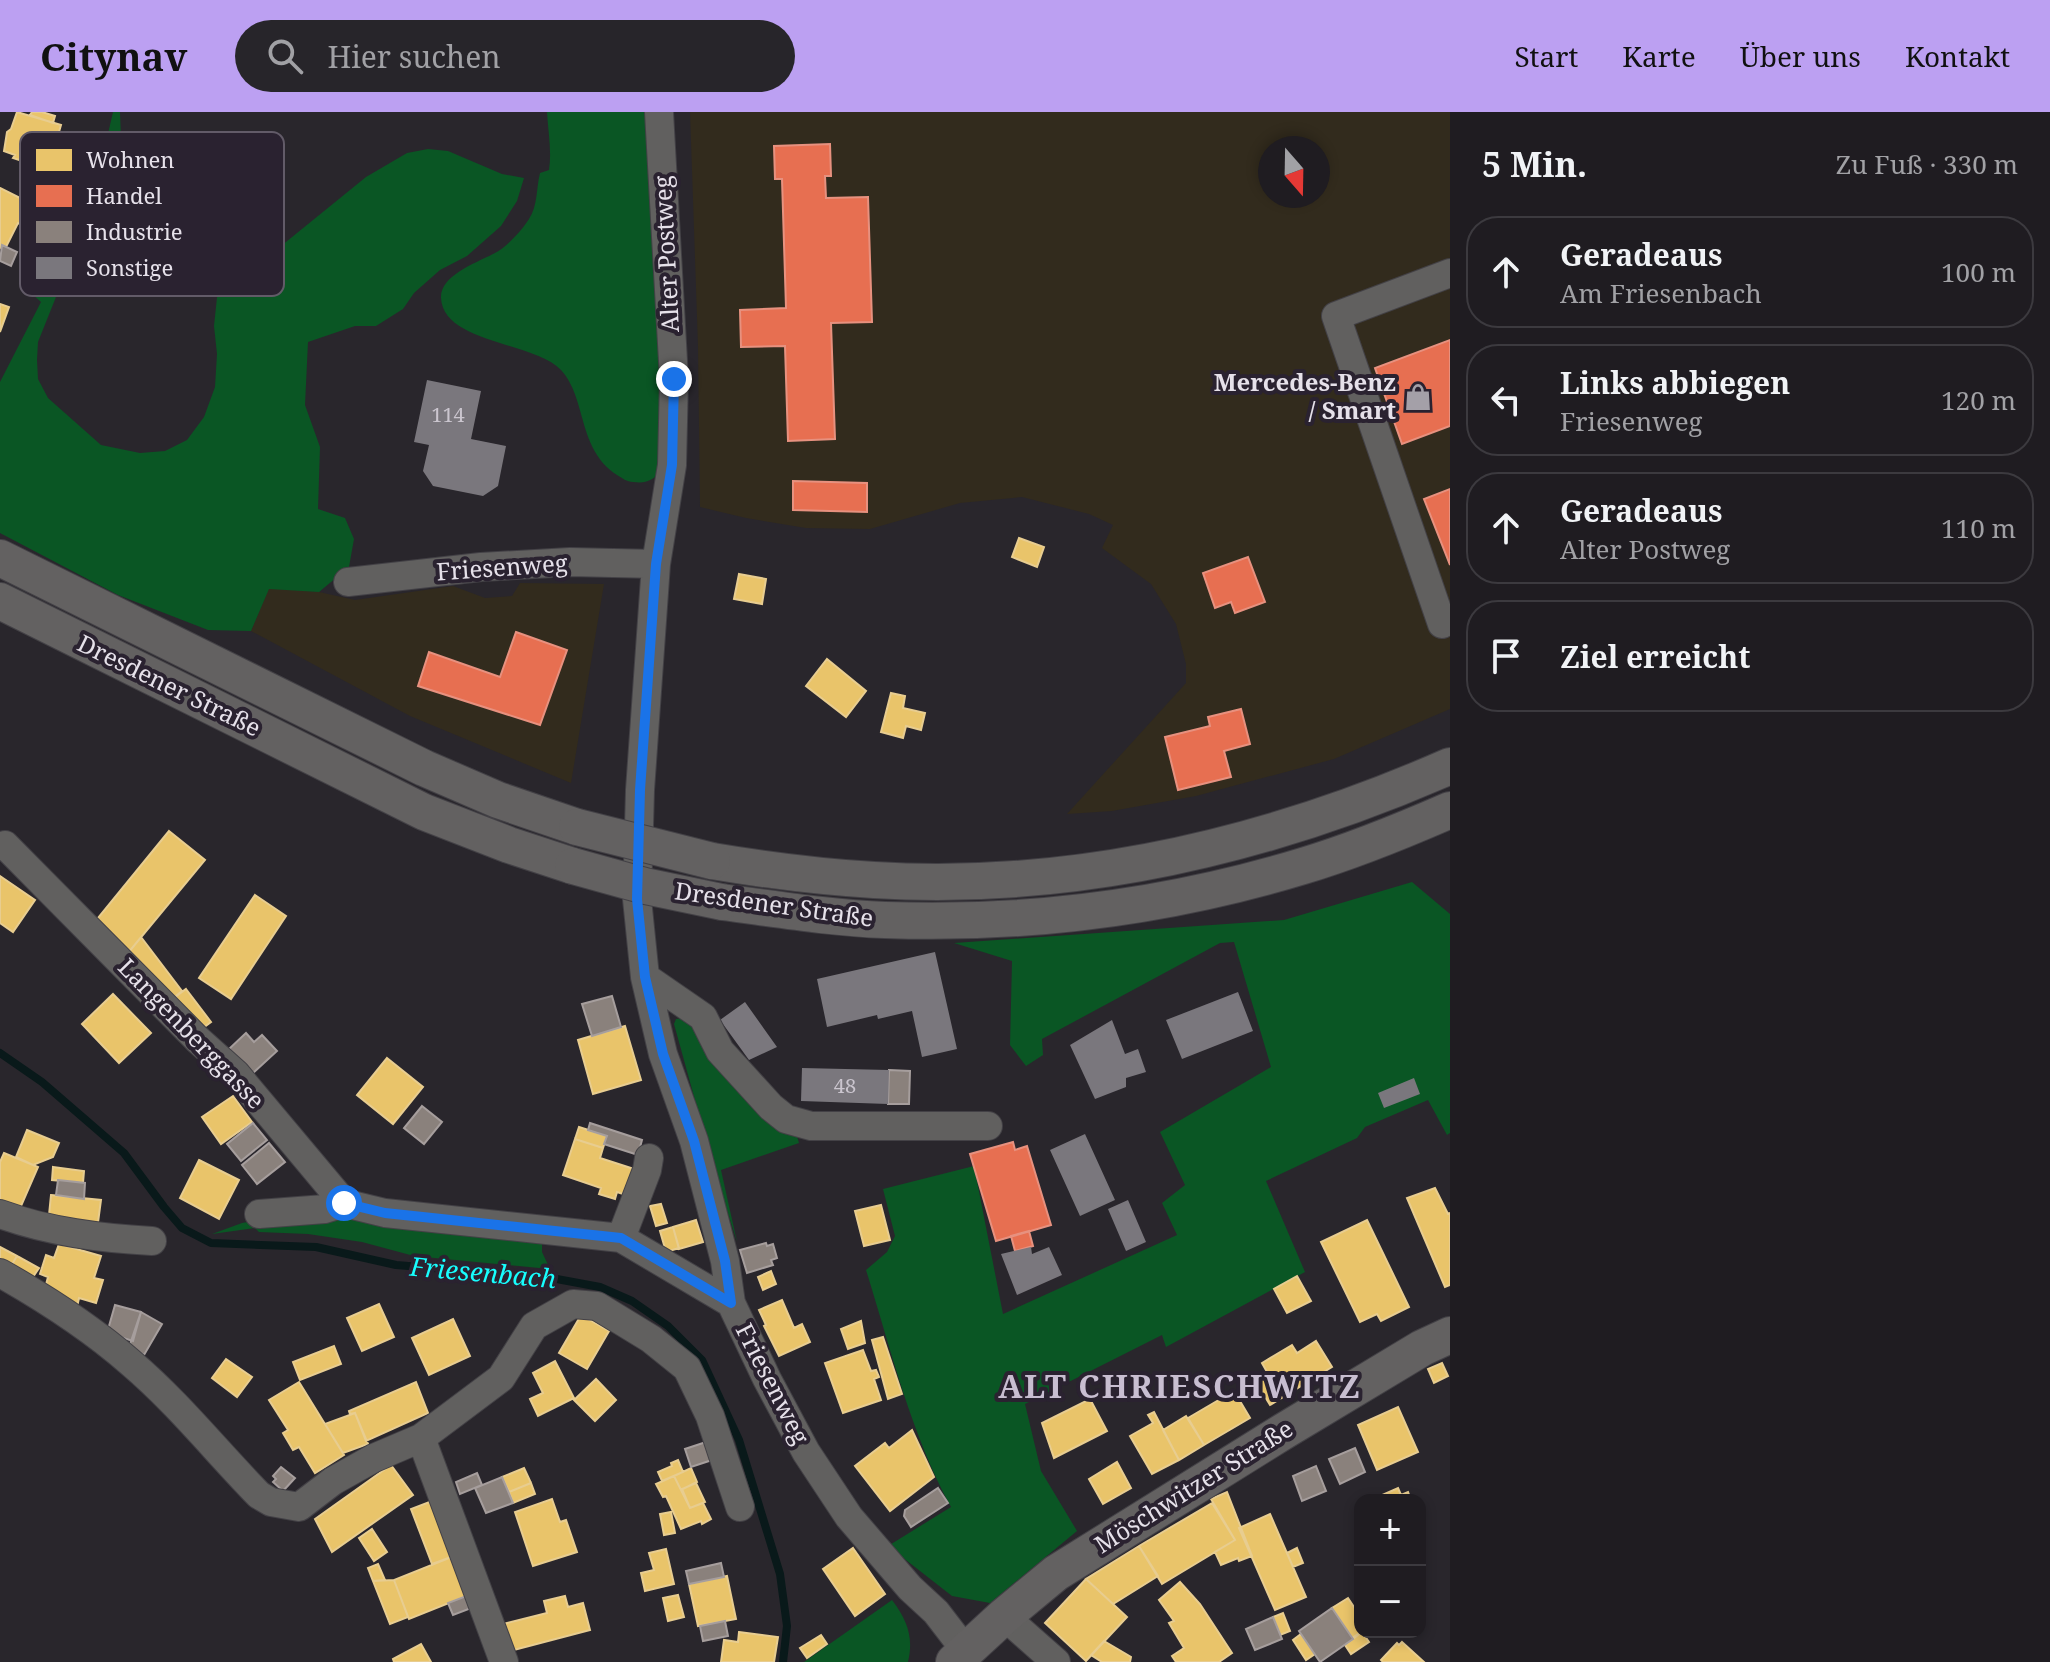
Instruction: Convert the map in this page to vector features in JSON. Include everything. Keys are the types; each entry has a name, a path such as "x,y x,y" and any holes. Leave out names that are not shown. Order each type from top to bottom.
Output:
{"main road":[{"path":"0,558 424,768 498,800 577,827 712,861 793,874 876,881 971,881 1089,873 1169,859 1250,839 1323,817 1450,766"},
{"name":"Dresdener Straße","path":"0,601 424,812 573,866 645,886 722,902 837,916 956,921 1029,918 1151,903 1224,888 1304,866 1379,840 1450,810"},
{"name":"Möschwitzer Straße","path":"960,1656 1056,1573 1422,1348 1450,1335"}],"street":[{"name":"Alter Postweg","path":"638,826 656,564 672,465 674,379 659,112"},
{"path":"1450,273 1336,316 1442,624 1450,620"},
{"name":"Friesenweg","path":"348,582 496,566 570,562 656,564"},
{"name":"Friesenweg","path":"638,826 637,899 645,977 663,1054 698,1156 725,1261 731,1303 806,1452 849,1517 910,1588 936,1612 960,1656"},
{"name":"Langenberggasse","path":"5,845 197,1039 236,1074 344,1203"},
{"path":"645,977 703,1017 720,1051 771,1107 786,1119 811,1126 988,1126"},
{"path":"621,1238 649,1158"},
{"path":"259,1214 325,1209 344,1203 385,1213 621,1238 731,1303"},
{"path":"0,1214 39,1228 152,1241"},
{"path":"0,1273 50,1301 130,1362 183,1413 259,1495 271,1502 299,1507 333,1481 374,1458 421,1438 501,1378 534,1326 573,1304 597,1306 651,1339 687,1368 710,1416 740,1507"},
{"path":"421,1438 504,1662"},
{"path":"1004,1616 1056,1662"}],"shaded area":[{"path":"690,112 1450,112 1450,709 1334,759 1196,796 1112,811 1067,814 1186,683 1186,664 1176,624 1151,584 1102,548 1113,525 1089,514 1022,497 960,503 870,529 806,528 700,507"},
{"path":"520,583 604,584 571,783 410,716 251,631 269,588 319,592 355,600 453,586 485,598 512,596"}],"green space":[{"path":"113,112 120,112 121,132 108,132"},
{"path":"547,112 652,112 663,468 647,481 627,481 604,464 595,452 575,395 561,370 531,353 473,333 457,324 446,313 441,298 447,282 500,250 516,236 532,214 540,173 549,170"},
{"path":"428,149 448,151 502,174 524,178 517,201 501,226 467,256 440,270 414,293 403,309 376,326 355,326 308,342 305,405 320,447 318,509 345,518 354,539 349,567 319,592 269,589 251,631 208,630 118,595 0,533 0,382 41,302 34,296 57,296 38,342 38,379 48,398 101,445 140,453 165,451 187,440 204,417 215,387 217,354 214,326 217,296 284,296 284,244 366,177 407,153"},
{"path":"1412,882 1450,914 1450,1133 1447,1135 1428,1100 1365,1127 1357,1138 1266,1181 1305,1272 1166,1347 1162,1335 1025,1404 1041,1471 1077,1531 990,1603 952,1596 888,1546 951,1507 913,1421 866,1270 887,1252 895,1236 883,1189 974,1166 1003,1314 1177,1235 1162,1203 1185,1185 1160,1132 1271,1067 1234,942 1220,943 1042,1039 1043,1055 1026,1066 1010,1045 1012,961 954,943 1284,920"},
{"path":"676,1019 695,1022 795,1129 799,1143 721,1170 737,1242 674,1024"},
{"path":"356,1216 542,1239 542,1252 550,1269 414,1256 362,1242 308,1234 259,1232 255,1228 212,1234 259,1220"},
{"path":"892,1600 908,1629 908,1662 804,1662"}],"building: Wohnen":[{"path":"17,112 61,125 59,132 20,132 20,160 4,151 7,132"},
{"path":"32,112 55,116 53,123 30,115"},
{"path":"0,188 20,198 20,224 6,247 2,245 0,248"},
{"path":"0,304 9,307 0,332"},
{"path":"1019,538 1044,547 1037,567 1012,557"},
{"path":"739,574 766,579 762,604 734,599"},
{"path":"827,659 866,691 846,717 806,686"},
{"path":"891,693 905,696 903,708 925,713 921,730 906,726 903,738 881,732"},
{"path":"169,831 205,860 128,953 93,924"},
{"path":"0,876 35,900 13,932 0,923"},
{"path":"255,895 286,916 231,999 199,978"},
{"path":"141,937 182,991 166,1004 128,953"},
{"path":"186,989 211,1022 196,1033 171,1000"},
{"path":"113,994 151,1033 119,1063 82,1024"},
{"path":"625,1026 641,1080 593,1094 578,1040"},
{"path":"387,1058 423,1087 393,1124 357,1095"},
{"path":"233,1096 252,1122 221,1144 202,1117"},
{"path":"579,1127 607,1136 603,1148 575,1139"},
{"path":"27,1130 59,1143 53,1157 33,1165 16,1157"},
{"path":"575,1139 603,1148 600,1158 637,1170 629,1196 617,1192 615,1199 599,1194 601,1188 563,1175"},
{"path":"4,1153 38,1167 18,1213 0,1205 0,1162"},
{"path":"199,1160 239,1180 219,1219 180,1198"},
{"path":"53,1167 84,1171 83,1183 52,1180"},
{"path":"1435,1188 1450,1213 1450,1285 1445,1287 1407,1198"},
{"path":"51,1195 101,1200 97,1230 48,1225"},
{"path":"661,1204 667,1223 656,1226 650,1206"},
{"path":"881,1205 890,1240 864,1246 855,1211"},
{"path":"696,1220 703,1242 679,1249 673,1227"},
{"path":"1367,1220 1409,1307 1381,1321 1377,1314 1360,1322 1321,1242"},
{"path":"673,1227 679,1248 666,1252 660,1231"},
{"path":"59,1244 101,1256 94,1278 103,1280 96,1303 79,1298 77,1307 44,1292 48,1277 40,1274 46,1255 54,1258"},
{"path":"0,1247 17,1256 11,1266 0,1259"},
{"path":"17,1256 39,1268 33,1277 11,1266"},
{"path":"771,1271 776,1284 763,1290 758,1277"},
{"path":"1297,1276 1311,1301 1287,1313 1274,1289"},
{"path":"782,1300 794,1328 802,1324 810,1342 779,1356 759,1310"},
{"path":"379,1304 394,1337 362,1351 347,1318"},
{"path":"581,1315 609,1331 587,1369 559,1353"},
{"path":"453,1319 470,1356 429,1375 412,1338"},
{"path":"861,1321 865,1343 848,1349 841,1329"},
{"path":"883,1337 902,1394 888,1399 872,1340"},
{"path":"1316,1341 1332,1367 1270,1405 1254,1379 1267,1372 1262,1363 1292,1345 1297,1353"},
{"path":"334,1346 341,1364 300,1380 293,1362"},
{"path":"863,1350 871,1371 876,1370 879,1377 874,1379 881,1400 843,1413 825,1363"},
{"path":"226,1359 252,1377 237,1397 212,1378"},
{"path":"555,1361 574,1398 538,1416 530,1399 543,1393 533,1373"},
{"path":"1442,1363 1448,1376 1434,1383 1428,1369"},
{"path":"596,1379 616,1400 595,1421 574,1400"},
{"path":"299,1382 344,1455 315,1473 299,1447 293,1450 283,1433 288,1430 269,1400"},
{"path":"416,1382 428,1413 366,1441 355,1413 350,1414 349,1411"},
{"path":"1234,1391 1250,1418 1204,1445 1188,1418"},
{"path":"1090,1399 1107,1431 1054,1458 1042,1423"},
{"path":"1398,1407 1418,1452 1377,1470 1358,1425"},
{"path":"1154,1412 1179,1460 1152,1474 1130,1436 1153,1423 1148,1415"},
{"path":"355,1413 368,1444 343,1453 325,1424"},
{"path":"1186,1416 1204,1445 1179,1460 1163,1430"},
{"path":"912,1430 934,1477 890,1511 855,1466 885,1443 889,1448"},
{"path":"678,1460 683,1472 662,1481 658,1472"},
{"path":"1117,1462 1131,1488 1103,1504 1089,1479"},
{"path":"391,1465 413,1495 332,1552 315,1519"},
{"path":"524,1468 531,1483 509,1492 502,1477"},
{"path":"691,1468 697,1482 681,1490 674,1476"},
{"path":"674,1476 690,1508 703,1503 711,1519 681,1529 666,1496 663,1497 656,1484"},
{"path":"531,1483 535,1494 513,1503 509,1492"},
{"path":"696,1483 705,1502 690,1508 682,1489"},
{"path":"1398,1488 1401,1494 1384,1494"},
{"path":"1227,1492 1252,1556 1221,1565 1215,1552 1235,1540 1211,1499"},
{"path":"552,1499 560,1522 566,1520 577,1552 533,1566 515,1512"},
{"path":"432,1501 454,1556 432,1564 411,1509"},
{"path":"1212,1503 1235,1540 1162,1584 1139,1546"},
{"path":"671,1512 675,1533 664,1535 660,1514"},
{"path":"1270,1514 1306,1597 1275,1610 1239,1528"},
{"path":"372,1529 387,1552 374,1561 359,1538"},
{"path":"1139,1546 1158,1576 1113,1604 1086,1579"},
{"path":"853,1548 885,1594 855,1616 823,1569"},
{"path":"1297,1548 1303,1563 1293,1567 1287,1553"},
{"path":"666,1549 674,1584 645,1591 641,1573 654,1570 649,1553"},
{"path":"454,1556 469,1595 409,1619 394,1580"},
{"path":"378,1564 385,1580 373,1581 368,1568"},
{"path":"727,1576 736,1619 698,1626 689,1584"},
{"path":"1086,1579 1127,1617 1086,1661 1045,1623"},
{"path":"394,1580 408,1617 390,1624 373,1581"},
{"path":"1180,1582 1200,1604 1232,1653 1219,1662 1176,1662 1172,1656 1184,1648 1169,1623 1174,1621 1159,1600"},
{"path":"678,1595 684,1617 668,1621 663,1598"},
{"path":"565,1596 568,1607 583,1603 590,1630 510,1651 503,1624 547,1613 544,1601"},
{"path":"1348,1598 1354,1607 1354,1637 1352,1638 1332,1608"},
{"path":"1283,1613 1290,1631 1280,1635 1273,1617"},
{"path":"739,1632 778,1637 774,1662 721,1662 724,1640 738,1642"},
{"path":"1301,1634 1315,1654 1306,1660 1293,1640"},
{"path":"821,1635 827,1644 807,1658 800,1648"},
{"path":"1354,1638 1366,1638 1369,1642 1351,1654 1345,1645"},
{"path":"1104,1641 1131,1657 1130,1662 1102,1662 1091,1655"},
{"path":"1402,1642 1424,1662 1381,1660 1397,1643"},
{"path":"421,1644 431,1662 394,1662 393,1659"}],"building: Handel":[{"path":"830,144 831,176 825,176 826,198 868,197 872,322 831,323 835,439 788,441 785,346 741,347 740,310 786,308 782,179 775,179 774,146"},
{"name":"Mercedes-Benz / Smart","path":"1450,340 1450,426 1402,444 1375,368"},
{"path":"793,481 867,483 867,512 793,510"},
{"path":"1450,489 1450,565 1424,499"},
{"path":"1248,557 1265,602 1235,613 1231,602 1215,608 1203,573"},
{"path":"516,632 567,650 540,725 418,686 429,652 500,677"},
{"path":"1241,709 1250,744 1224,751 1231,777 1178,790 1165,737 1210,726 1208,717"},
{"path":"1013,1142 1015,1150 1027,1146 1051,1225 996,1241 970,1154"},
{"path":"1029,1231 1033,1246 1015,1251 1011,1236"}],"building: Industrie":[{"path":"2,245 17,252 11,266 0,261"},
{"path":"612,996 621,1027 592,1036 582,1004"},
{"path":"246,1033 254,1042 262,1035 277,1051 252,1074 229,1049"},
{"path":"889,1070 910,1071 909,1104 888,1104"},
{"path":"422,1106 442,1122 424,1144 404,1128"},
{"path":"253,1123 267,1140 241,1161 227,1144"},
{"path":"590,1123 642,1140 638,1155 604,1144 607,1136 588,1130"},
{"path":"269,1143 285,1162 257,1184 242,1165"},
{"path":"58,1180 85,1183 84,1199 56,1195"},
{"path":"766,1243 767,1246 773,1244 777,1258 771,1260 773,1265 747,1273 740,1250"},
{"path":"115,1305 141,1312 133,1341 107,1333"},
{"path":"141,1312 162,1324 144,1355 129,1347"},
{"path":"709,1441 715,1459 691,1467 685,1449"},
{"path":"1355,1448 1365,1472 1340,1484 1329,1459"},
{"path":"1316,1466 1326,1491 1302,1501 1293,1476"},
{"path":"281,1467 295,1478 283,1491 273,1482 276,1479 273,1476"},
{"path":"477,1473 482,1485 460,1494 456,1482"},
{"path":"502,1477 513,1503 486,1513 475,1488"},
{"path":"938,1488 948,1503 911,1527 904,1516 905,1510"},
{"path":"721,1563 724,1577 689,1584 686,1571"},
{"path":"469,1595 474,1607 453,1615 448,1603"},
{"path":"1332,1608 1353,1639 1320,1662 1299,1631"},
{"path":"1273,1617 1282,1639 1255,1650 1246,1629"},
{"path":"725,1621 728,1636 703,1641 700,1626"}],"building: Sonstige":[{"path":"427,380 481,391 471,439 506,446 498,486 483,496 433,486 423,471 429,445 414,442"},
{"path":"935,952 957,1049 922,1057 912,1011 878,1019 877,1015 827,1027 817,979"},
{"path":"1238,992 1253,1031 1182,1059 1166,1020"},
{"path":"745,1002 777,1047 749,1060 720,1020"},
{"path":"1112,1020 1125,1054 1138,1049 1146,1072 1126,1078 1126,1087 1095,1099 1070,1045"},
{"path":"802,1068 889,1070 888,1104 801,1101"},
{"path":"1414,1078 1420,1094 1384,1108 1378,1093"},
{"path":"1085,1134 1115,1200 1080,1216 1050,1150"},
{"path":"1128,1200 1146,1242 1126,1251 1108,1209"},
{"path":"1031,1247 1032,1254 1049,1247 1062,1275 1017,1295 1001,1254"}],"waterway":[{"name":"Friesenbach","path":"0,1053 42,1082 124,1153 182,1228 211,1243 316,1247 396,1265 546,1277 600,1287 632,1301 668,1326 702,1360 739,1440 780,1574 787,1626 783,1662"}],"place":[{"name":"Mercedes-Benz / Smart","path":"1418,397"}],"district":[{"name":"ALT CHRIESCHWITZ","path":"1180,1387"}],"route":[{"path":"344,1203 385,1213 621,1238 731,1303 725,1261 694,1141 663,1054 645,977 637,899 640,790 656,564 672,465 674,379"}]}
